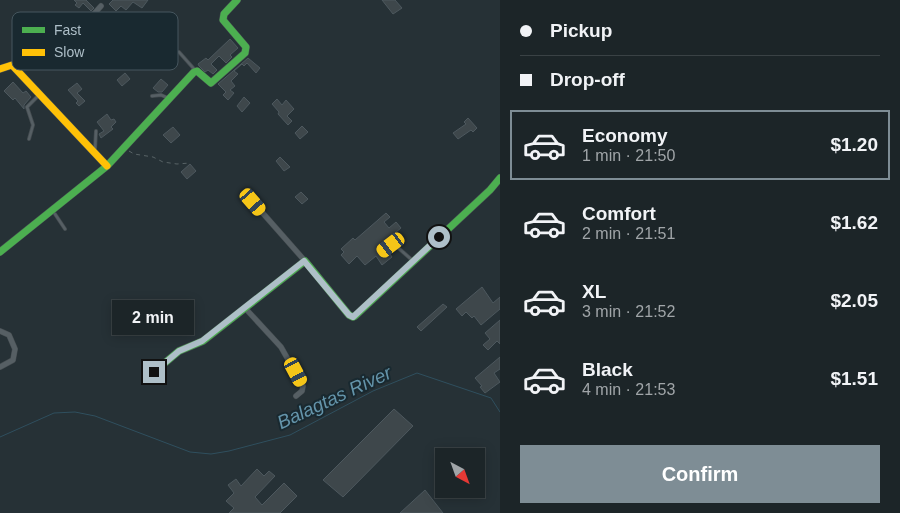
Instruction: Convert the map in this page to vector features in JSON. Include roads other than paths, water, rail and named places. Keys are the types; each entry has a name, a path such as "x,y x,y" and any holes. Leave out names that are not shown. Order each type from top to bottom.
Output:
{"street":[{"path":"0,252 54,212 107,166 191,74 196,71 208,82 213,82 247,50 223,20 224,14 236,0"},
{"path":"96,12 101,6"},
{"path":"0,69 12,65"},
{"path":"17,70 107,166"},
{"path":"253,202 349,315 353,317 490,190 500,178"},
{"path":"154,372 179,351 202,341 304,261"},
{"path":"245,308 285,352 303,386 302,391 296,396"},
{"path":"0,331 9,335 15,349 13,360 0,367"}],"lane":[{"path":"179,52 196,71"},
{"path":"29,139 33,125 27,107 40,94"},
{"path":"152,96 160,95 168,98"},
{"path":"95,153 96,131"},
{"path":"54,212 65,229"},
{"path":"382,252 391,245 395,245 413,261"}],"waterway":[{"name":"Balagtas River","path":"0,437 54,413 75,412 95,416 190,452 211,454 290,435 373,391 417,373 491,398 500,412"}]}
